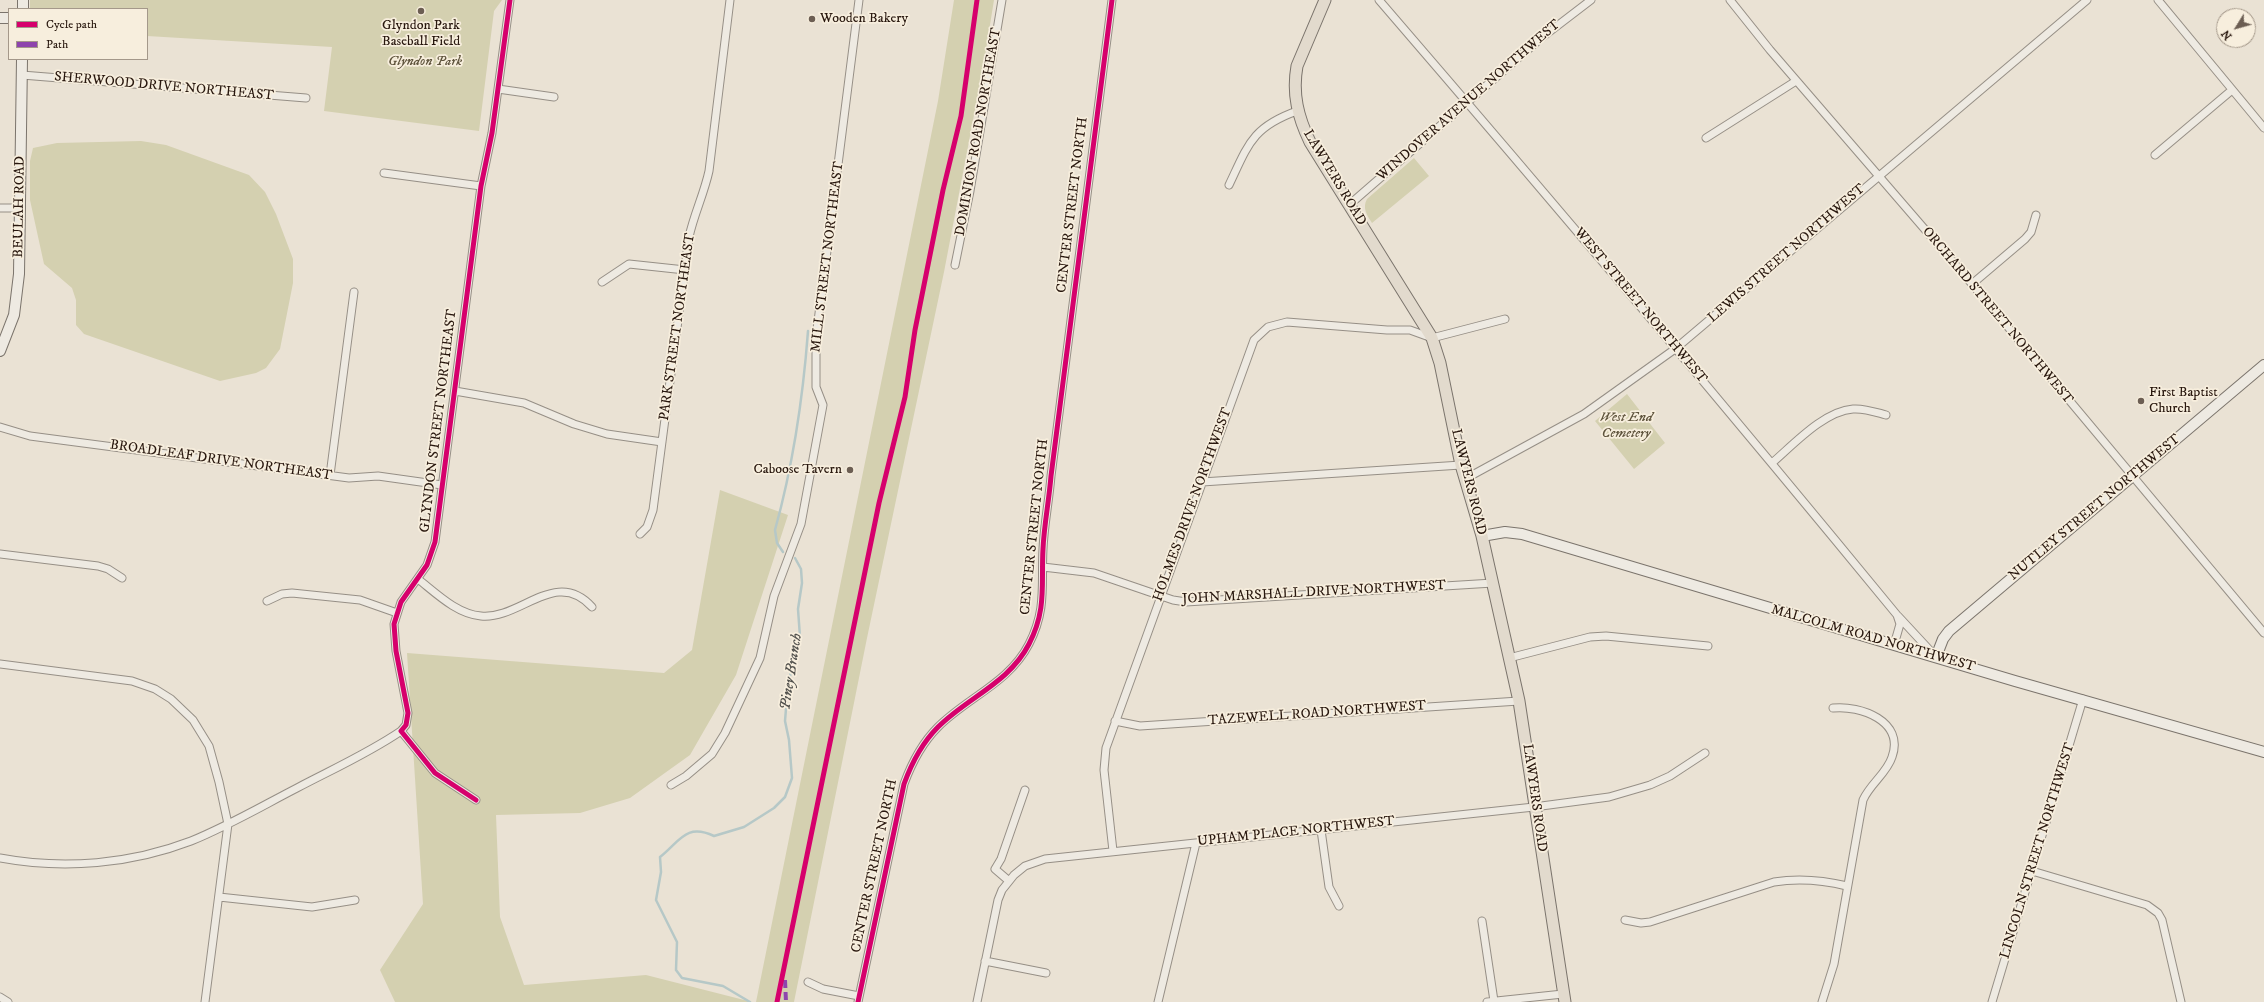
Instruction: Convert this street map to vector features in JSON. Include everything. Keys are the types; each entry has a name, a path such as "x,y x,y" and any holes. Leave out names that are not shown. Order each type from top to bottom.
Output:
{"main road":[{"name":"LAWYERS ROAD","path":"1325,0 1296,66 1294,90 1298,111 1310,142 1432,338 1440,363 1461,465 1482,536 1519,701 1564,998"},
{"name":"BEULAH ROAD","path":"1,344 17,300 21,208 22,60"},
{"name":"NUTLEY STREET NORTHWEST","path":"1936,657 1943,639 1949,631 2264,365"},
{"name":"MALCOLM ROAD NORTHWEST","path":"1482,536 1505,532 1522,534 1894,645 2264,752"}],"street":[{"name":"GLYNDON STREET NORTHEAST","path":"401,731 406,725 408,713 396,651 394,628 396,613 401,602 418,579 432,551 482,186 498,89 510,0"},
{"name":"PARK STREET NORTHEAST","path":"640,534 647,527 652,515 684,270 692,222 705,192 730,0"},
{"name":"MILL STREET NORTHEAST","path":"671,785 686,776 712,754 725,733 760,658 774,596 801,524 823,405 816,387 816,337 859,0"},
{"name":"DOMINION ROAD NORTHEAST","path":"955,265 970,191 1002,0"},
{"name":"CENTER STREET NORTH","path":"859,999 904,784 910,768 918,752 938,726 996,684 1020,659 1029,644 1042,609 1043,549 1061,394 1112,0"},
{"name":"WEST STREET NORTHWEST","path":"1379,0 1772,463 1897,615 1936,657"},
{"name":"WINDOVER AVENUE NORTHWEST","path":"1349,205 1540,40 1591,0"},
{"name":"ORCHARD STREET NORTHWEST","path":"1730,0 1796,82 1972,284 2264,632"},
{"name":"LEWIS STREET NORTHWEST","path":"1465,479 1584,414 1675,349 2088,0"},
{"path":"2158,0 2264,128"},
{"name":"SHERWOOD DRIVE NORTHEAST","path":"22,75 306,98"},
{"path":"1706,138 1796,82"},
{"path":"498,89 554,97"},
{"path":"2155,155 2232,90"},
{"path":"1228,185 1248,146 1255,136 1271,122 1298,111"},
{"path":"384,173 482,186"},
{"path":"0,208 21,208"},
{"path":"1972,284 2025,239 2031,232 2036,215"},
{"path":"602,282 629,264 684,270"},
{"path":"330,475 354,292"},
{"path":"1432,338 1505,319"},
{"name":"HOLMES DRIVE NORTHWEST","path":"1113,851 1104,763 1106,748 1254,340 1268,327 1286,322 1387,330 1410,330 1432,338"},
{"path":"455,391 524,403 574,424 607,434 662,442"},
{"path":"1772,463 1820,422 1840,412 1861,409 1886,415"},
{"name":"BROADLEAF DRIVE NORTHEAST","path":"0,426 30,436 357,479 378,476 442,485"},
{"path":"1202,482 1461,465"},
{"path":"0,554 98,566 108,569 122,578"},
{"name":"JOHN MARSHALL DRIVE NORTHWEST","path":"1043,567 1094,573 1173,600 1194,602 1493,583"},
{"path":"418,579 455,607 477,616 502,614 553,593 574,594 592,607"},
{"path":"267,601 282,594 292,593 360,600 396,613"},
{"path":"1894,645 1900,624 1897,615"},
{"path":"1509,658 1590,638 1606,636 1708,646"},
{"path":"0,664 132,681 155,689 171,699 194,720 209,746 228,824 205,1002"},
{"name":"LINCOLN STREET NORTHWEST","path":"1992,1002 2083,699"},
{"name":"TAZEWELL ROAD NORTHWEST","path":"1115,721 1140,726 1519,701"},
{"path":"1822,1002 1834,964 1863,800 1869,787 1892,758 1894,742 1888,726 1879,718 1851,707 1833,708"},
{"path":"0,858 58,864 112,861 165,850 228,824 401,731 435,773 476,800"},
{"name":"UPHAM PLACE NORTHWEST","path":"977,1002 998,900 1009,881 1025,866 1045,859 1534,807 1609,797 1630,792 1670,776 1705,753"},
{"path":"1009,881 995,869 1001,859 1025,790"},
{"path":"1321,830 1329,887 1339,906"},
{"path":"1158,1002 1196,843"},
{"path":"2032,870 2147,904 2153,908 2162,920 2181,1002"},
{"path":"1625,920 1637,923 1650,922 1774,882 1792,879 1806,878 1847,886"},
{"path":"219,897 312,907 355,900"},
{"path":"1482,921 1491,1002 1564,998"},
{"path":"985,961 1046,973"},
{"path":"808,982 824,989 859,999"},
{"path":"0,997 8,1002"}],"green space":[{"name":"Glyndon Park","path":"30,0 502,0 494,11 479,131 324,111 332,47 148,36 148,8 30,8"},
{"path":"954,0 994,0 983,68 944,272 867,638 794,1002 756,1002 938,101"},
{"path":"141,141 166,145 249,175 265,192 276,214 293,259 293,283 280,349 266,368 256,373 220,381 84,334 76,325 76,300 72,288 44,264 30,200 30,161 33,148 57,143"},
{"path":"1414,158 1429,176 1372,223 1365,208 1367,199"},
{"name":"West End Cemetery","path":"1627,394 1665,443 1634,469 1595,421"},
{"path":"720,490 788,515 736,675 690,755 630,798 580,813 496,815 500,917 524,985 646,975 752,1002 395,1002 380,970 423,904 407,653 664,673 692,650"}],"waterway":[{"name":"Piney Branch","path":"783,552 777,543 775,530 792,456 803,381 808,331"},
{"name":"Piney Branch","path":"750,1002 723,986 682,978 676,970 677,942 656,900 661,872 660,857 678,840 690,833 697,832 714,836 744,827 774,808 785,797 792,778 789,740 785,721 788,684 800,637 798,609 802,583 801,569 795,558"}],"marked path":[{"path":"785,980 786,1002"}],"cycle path":[{"path":"476,800 435,773 401,731 406,725 408,713 396,651 394,624 401,602 427,565 435,542 481,186 492,133 510,0"},
{"path":"777,1002 879,503 905,397 915,330 943,190 961,116 977,0"},
{"path":"858,1002 904,784 910,768 922,746 938,727 950,716 987,689 1011,669 1021,658 1035,631 1041,608 1045,522 1112,0"}],"place":[{"name":"Glyndon Park Baseball Field","path":"421,11"},
{"name":"Wooden Bakery","path":"812,19"},
{"name":"First Baptist Church","path":"2141,401"},
{"name":"Caboose Tavern","path":"850,470"}]}
